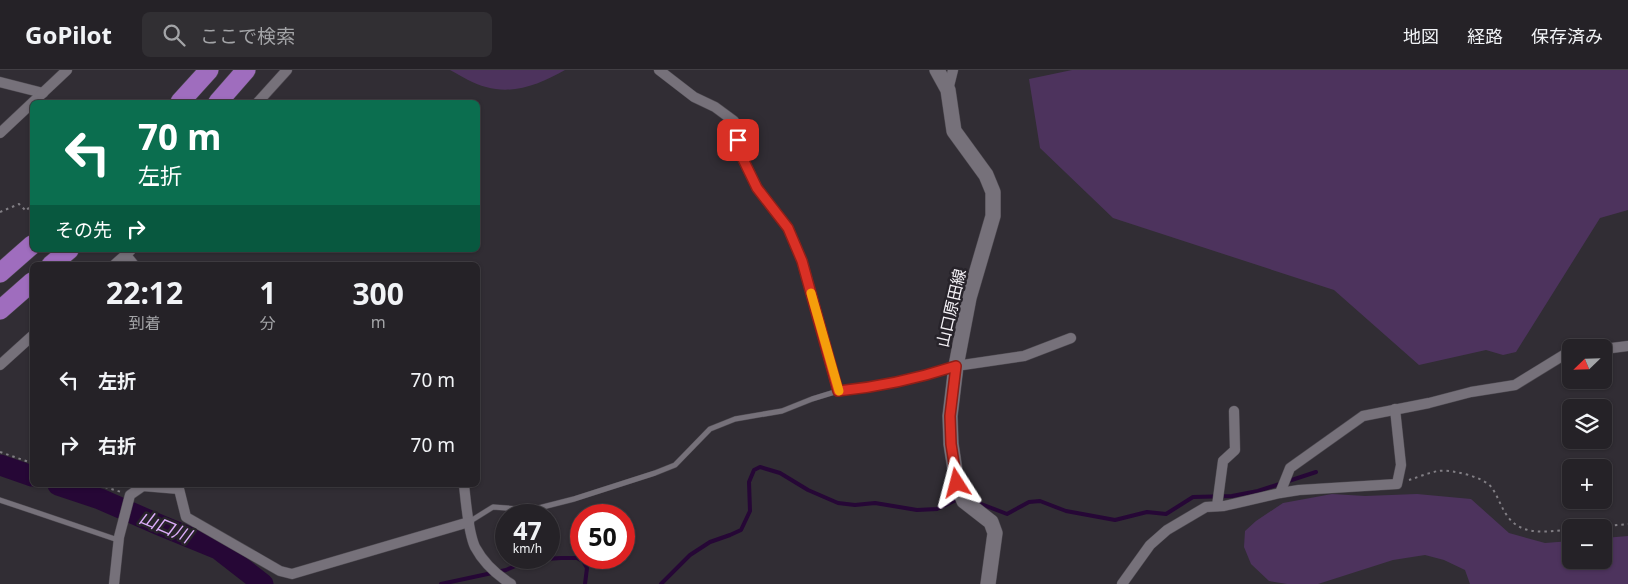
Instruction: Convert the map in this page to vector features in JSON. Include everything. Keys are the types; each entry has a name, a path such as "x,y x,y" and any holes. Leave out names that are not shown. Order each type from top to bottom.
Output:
{"highway":[{"path":"182,100 209,70"},
{"path":"220,100 246,70"},
{"path":"0,273 30,247"},
{"path":"55,262 67,252"},
{"path":"0,310 30,284"}],"main road":[{"name":"山口原田線","path":"937,70 948,90 954,131 986,175 993,192 993,216 969,298 956,366 950,416 951,444 957,483 964,501 991,522 994,533 988,584"}],"street":[{"path":"35,100 67,70"},
{"path":"260,100 287,70"},
{"path":"658,70 694,97 716,107 734,121 742,157 757,188 788,228 802,261 838,391"},
{"path":"948,90 953,70"},
{"path":"0,82 43,93"},
{"path":"0,133 30,105"},
{"path":"117,262 128,252"},
{"path":"0,364 30,338"},
{"path":"956,366 1024,356 1071,338"},
{"path":"1612,348 1628,346"},
{"path":"1280,493 1290,468 1363,416 1429,403 1471,392 1515,385 1562,356"},
{"path":"1122,584 1150,545 1167,530 1206,507 1280,493 1397,484 1401,464 1395,409"},
{"path":"1218,506 1223,462 1235,450 1234,411"},
{"path":"114,584 118,539 129,498 142,487"},
{"path":"155,487 179,489 186,517 280,571 292,574 469,522"},
{"path":"464,487 469,522 475,546 489,566 511,584"}],"lane":[{"path":"469,522 494,507 531,510 574,499 655,473 675,465 710,429 735,419 782,411 838,391 879,387 956,366"},
{"path":"0,500 118,539"}],"path":[{"path":"0,212 19,204 26,211 30,206"},
{"path":"0,452 30,462"},
{"path":"1397,484 1440,471 1476,476 1491,486 1508,518 1518,526 1531,530 1562,530"},
{"path":"104,487 129,498"},
{"path":"1612,526 1628,524"}],"shaded area":[{"path":"450,70 565,70 536,84 507,90 481,86"},
{"path":"1072,70 1628,70 1628,210 1600,218 1516,352 1503,355 1486,350 1419,365 1334,290 1113,218 1040,148 1029,79"},
{"path":"1332,494 1365,496 1417,494 1471,499 1509,533 1545,543 1562,542 1562,569 1612,569 1612,537 1628,536 1628,584 1470,584 1465,570 1444,560 1425,555 1393,560 1318,584 1287,584 1269,581 1251,564 1244,547 1245,531 1256,521 1283,503"}],"waterway":[{"name":"山口川","path":"0,465 30,475"},
{"path":"661,584 690,555 710,542 741,530 750,511 749,482 754,470 760,467 780,473 808,490 838,503 855,505 875,503 917,510 937,509 960,500"},
{"path":"976,502 1007,514 1029,502 1040,501 1066,511 1115,520 1147,512 1166,514 1193,497 1232,496 1258,491 1316,472"},
{"name":"山口川","path":"64,487 100,499 218,549 263,584"},
{"path":"441,584 506,570 529,560 561,558 577,558 583,561 587,568 585,584"}],"slow traffic":[{"path":"811,293 839,391"}],"route":[{"path":"738,140 742,157 757,188 788,228 802,261 838,391 879,387 956,366 950,416 951,444 957,483"}]}
